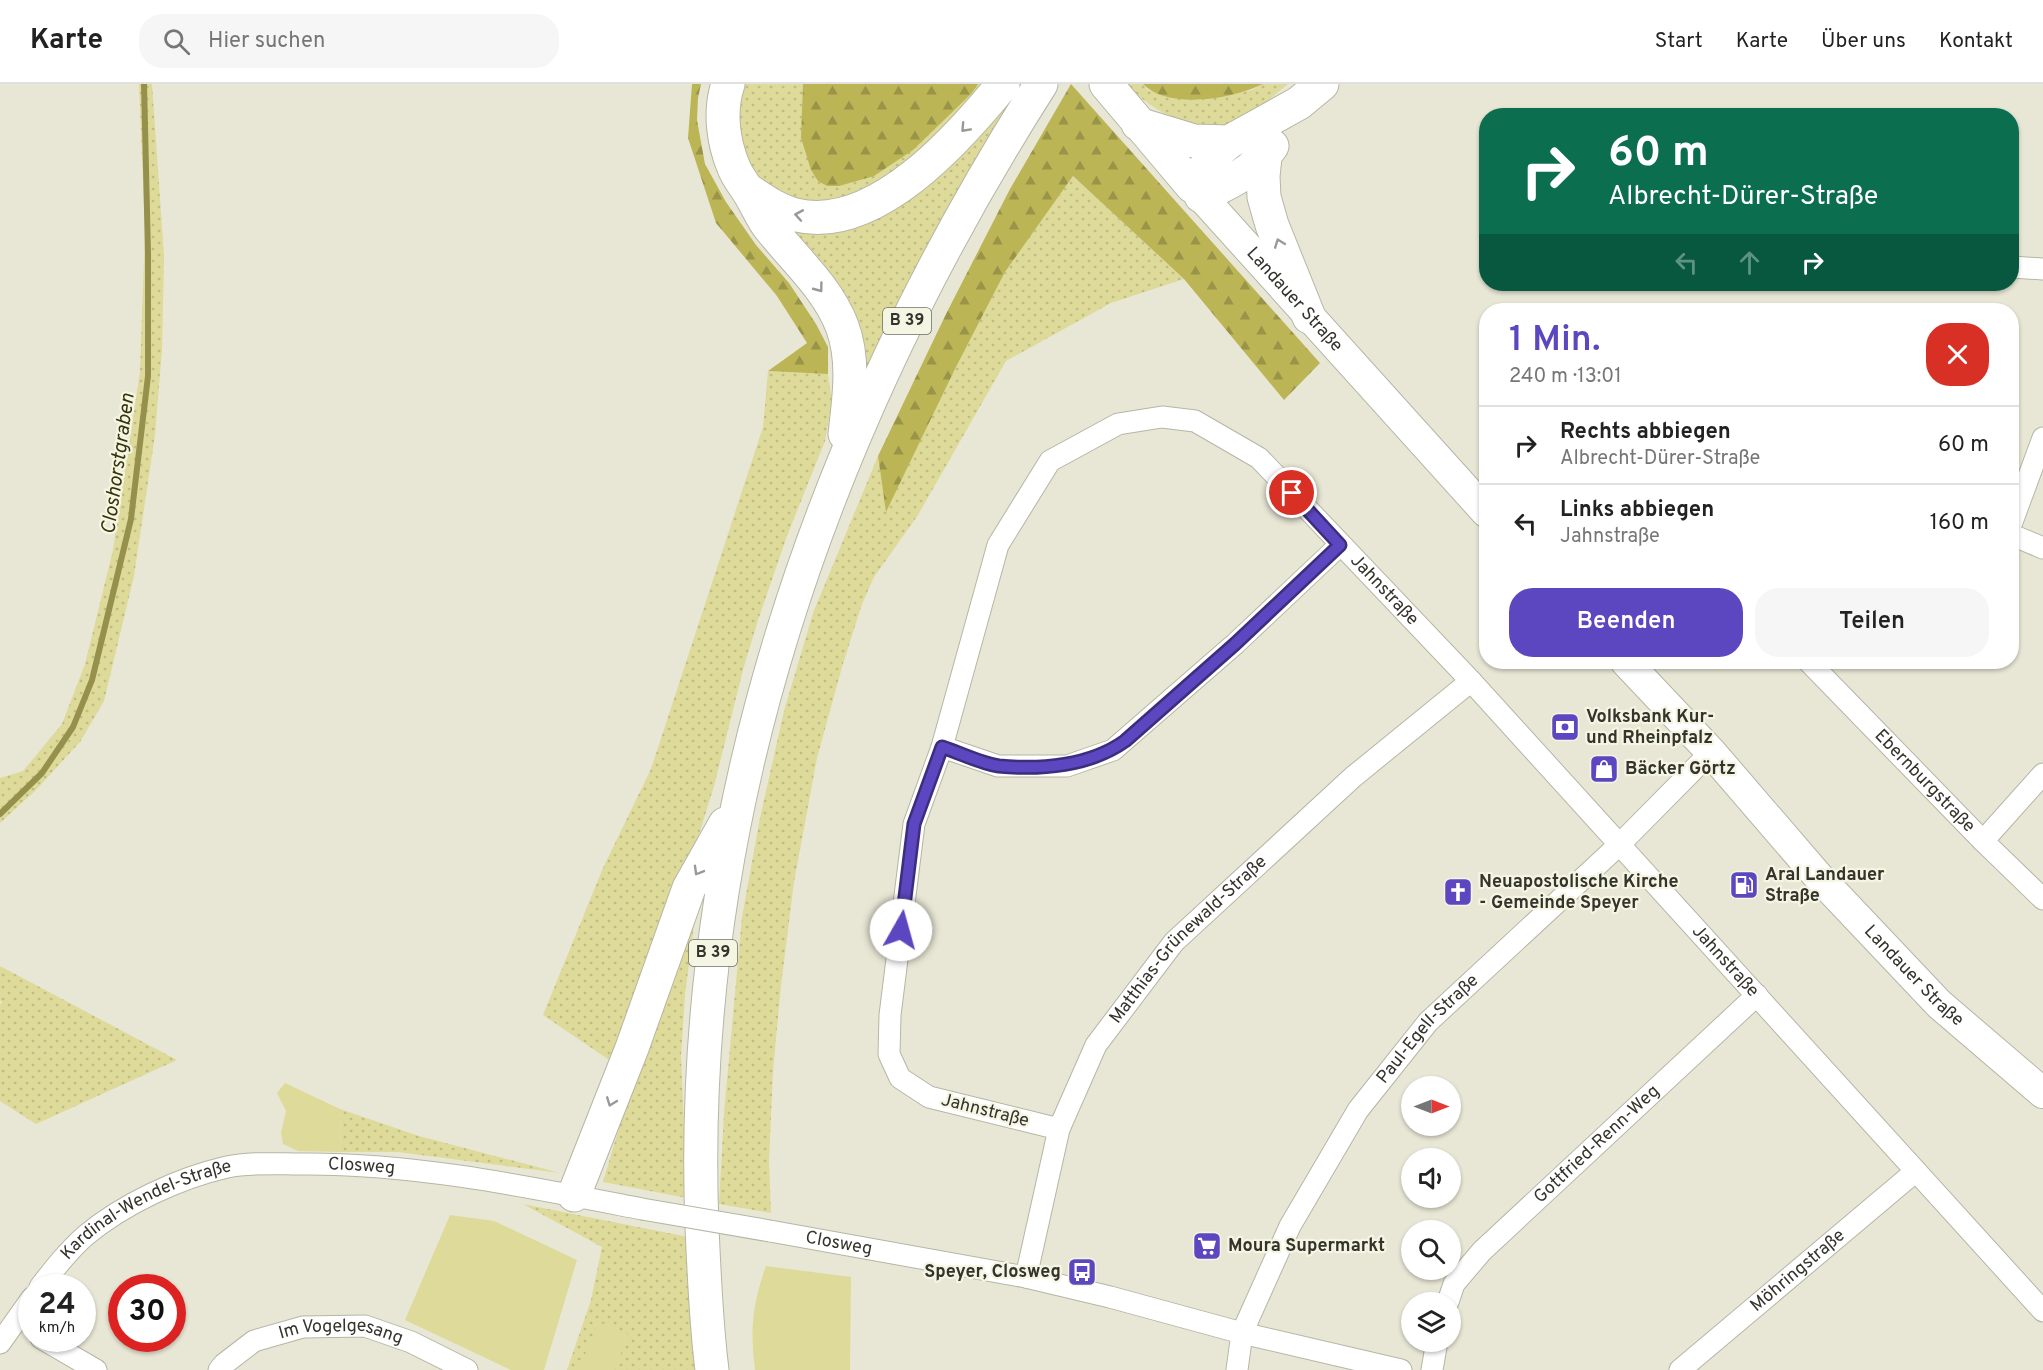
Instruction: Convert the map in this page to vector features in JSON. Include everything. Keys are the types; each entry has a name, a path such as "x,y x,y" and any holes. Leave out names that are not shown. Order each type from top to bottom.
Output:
{"main road":[{"path":"728,84 723,111 724,132 735,170 768,225 829,301 842,327 850,363 842,466"},
{"path":"748,190 778,209 797,216 820,217 849,213 872,204 896,190 927,165 982,110 1003,84"},
{"name":"B 39","path":"712,1370 706,1310 701,1204 704,1046 720,898 753,732 780,636 801,573 842,466 883,372 938,261 982,181 1041,84"},
{"name":"Landauer Straße","path":"1109,88 1197,191 1479,504"},
{"path":"1197,191 1214,155 1229,142 1310,94"},
{"path":"1197,191 1232,182 1265,157 1310,94"},
{"path":"1138,124 1194,141 1229,142"},
{"path":"1265,157 1263,176 1266,206 1290,273 1309,316"},
{"name":"Landauer Straße","path":"1633,669 1711,752 1816,874 1939,1004 2043,1093"},
{"path":"574,1195 632,1048 689,888 738,801"}],"street":[{"path":"2019,267 2043,269"},
{"name":"Jahnstraße","path":"1059,1129 929,1097 900,1078 889,1054 890,1015 914,824 942,747 998,545 1050,461 1118,424 1162,417 1195,421 1259,458 1471,681 2043,1311"},
{"path":"2019,503 2043,438"},
{"path":"2019,538 2043,548"},
{"path":"942,747 998,766 1067,766 1113,750 1235,644 1340,545"},
{"name":"Ebernburgstraße","path":"1816,669 1983,841 2043,899"},
{"name":"Matthias-Grünewald-Straße","path":"1026,1277 1059,1129 1096,1045 1174,942 1353,777 1471,681"},
{"name":"Paul-Egell-Straße","path":"1237,1370 1242,1333 1290,1226 1358,1110 1428,1022 1620,844 1711,752"},
{"path":"1983,841 2043,774"},
{"name":"Gottfried-Renn-Weg","path":"1451,1292 1454,1284 1482,1251 1757,995"},
{"name":"Closweg","path":"271,1164 382,1167 507,1183 1026,1277 1242,1333 1401,1370"},
{"name":"Kardinal-Wendel-Straße","path":"50,1274 85,1236 138,1201 175,1184 228,1166 271,1164"},
{"name":"Möhringstraße","path":"1680,1370 1916,1172"},
{"path":"0,1343 18,1316"},
{"path":"13,1322 18,1325"},
{"name":"Im Vogelgesang","path":"219,1370 254,1341 303,1327 364,1326 411,1342 467,1370"},
{"path":"65,1352 96,1370"},
{"path":"1432,1370 1435,1352"}],"shaded area":[{"path":"139,84 152,84 164,256 162,349 155,435 134,576 104,701 80,742 35,791 0,823 0,778 23,771 62,724 85,664 113,550 140,372 145,230"},
{"path":"744,84 991,84 876,191 806,207 760,181 750,164 740,131 739,113"},
{"path":"1015,84 1024,84 860,393 782,221 820,226"},
{"path":"1125,84 1143,84 1148,90 1200,99 1252,90 1263,84 1288,84 1241,119 1219,126 1204,126 1189,124 1161,112"},
{"path":"1073,176 1184,279 1111,303 1006,361 918,515 874,577 862,604 842,667 817,758 794,882 773,1071 769,1161 771,1213 719,1204 724,1113 742,917 760,818 784,711 813,613 878,456 886,511 1005,272"},
{"path":"768,371 828,374 832,401 825,441 787,536 758,620 700,831 615,1064 543,1015 603,868 651,769 763,427"},
{"path":"698,894 685,995 681,1056 687,1198 603,1182 650,1023"},
{"path":"0,966 177,1060 36,1124 0,1101 0,1005 2,1002 0,1000"},
{"path":"285,1083 340,1109 341,1152 298,1151 283,1144 281,1133 286,1111 277,1093"},
{"path":"340,1109 419,1136 560,1173 398,1152 341,1152"},
{"path":"523,1204 688,1237 700,1370 567,1370 591,1300 602,1247"},
{"path":"450,1215 494,1221 577,1260 544,1370 511,1370 405,1320"},
{"path":"766,1266 851,1277 850,1370 755,1370 753,1317"},
{"path":"599,1322 629,1335 614,1370 578,1370"}],"green space":[{"path":"692,84 701,84 697,120 705,164 726,202 756,245 789,283 816,324 828,347 828,374 768,371 807,343 777,296 716,223 688,138"},
{"path":"803,84 978,84 971,94 913,150 874,176 839,186 827,186 818,181 811,170 801,138"},
{"path":"1071,84 1320,363 1284,400 1184,279 1073,176 1005,272 886,512 878,456 947,312 1010,189"},
{"path":"1143,84 1263,84 1235,94 1184,99 1154,92"}],"waterway":[{"name":"Closhorstgraben","path":"0,814 42,773 73,727 92,680 131,519 148,376 144,84"}],"place":[{"name":"Volksbank Kur- und Rheinpfalz","path":"1565,727"},
{"name":"Bäcker Görtz","path":"1604,769"},
{"name":"Aral Landauer Straße","path":"1744,885"},
{"name":"Neuapostolische Kirche - Gemeinde Speyer","path":"1458,892"},
{"name":"Moura Supermarkt","path":"1207,1246"},
{"name":"Speyer, Closweg","path":"1082,1272"}],"route":[{"path":"901,930 914,824 942,747 998,766 1067,766 1113,750 1235,644 1340,545 1292,493"}]}
